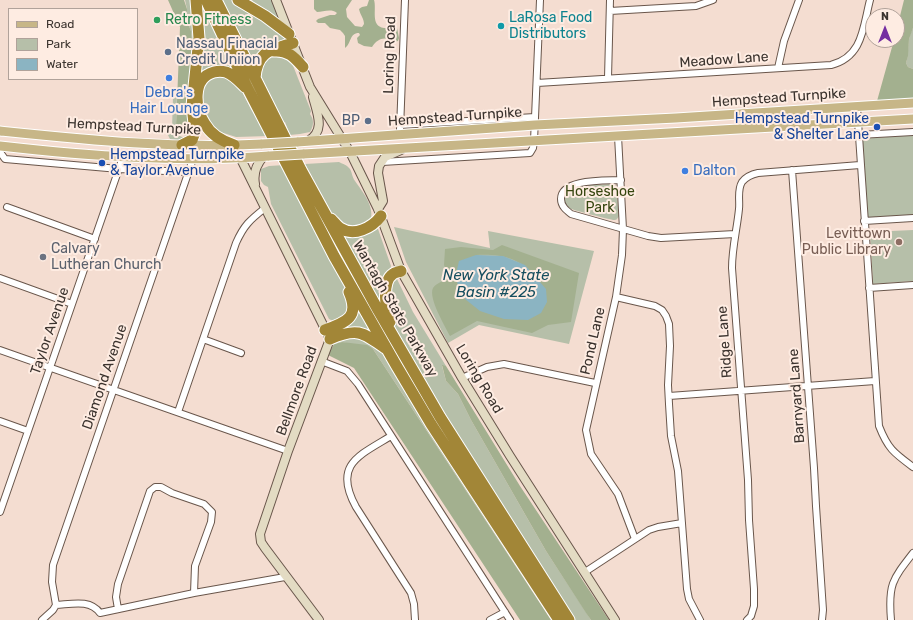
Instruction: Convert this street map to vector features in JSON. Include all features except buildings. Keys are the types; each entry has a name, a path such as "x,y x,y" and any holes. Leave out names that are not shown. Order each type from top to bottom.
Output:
{"highway":[{"path":"182,146 192,140 195,132 192,106 199,38 196,0"},
{"name":"Wantagh State Parkway","path":"206,0 249,90 334,256 431,424 559,620"},
{"name":"Wantagh State Parkway","path":"216,0 322,211 399,347 440,417 569,620"},
{"path":"238,0 260,13 291,38 268,52 258,61 255,78"},
{"path":"268,52 281,50 290,53 303,67"},
{"path":"234,145 223,141 212,133 205,125 197,103 199,84 203,77 218,71 225,72 233,76 249,90"},
{"path":"322,211 341,228 351,231 367,229 376,223 379,213"},
{"path":"327,335 350,318 353,313 354,306 353,300 334,256"},
{"path":"399,347 387,315 386,284 393,274 401,270"},
{"path":"327,335 358,332 370,336 388,350"}],"main road":[{"name":"Hempstead Turnpike","path":"0,131 115,143 182,146 234,145 400,135 535,121 676,118 913,103"},
{"name":"Hempstead Turnpike","path":"0,146 123,157 193,159 240,158 913,118"},
{"path":"885,120 913,123"},
{"path":"55,152 110,151 115,149 115,143"}],"street":[{"path":"276,0 303,67 320,124 317,134 308,141"},
{"name":"Loring Road","path":"400,135 405,0"},
{"path":"382,162 528,154 532,152 534,141 540,0"},
{"path":"608,78 610,0"},
{"path":"610,11 696,6 714,0"},
{"path":"778,68 784,41 799,0"},
{"name":"Meadow Lane","path":"537,82 831,65 843,61 856,49 861,38 870,0"},
{"name":"Loring Road","path":"310,87 350,152 379,213 401,270 462,378 615,620"},
{"path":"857,107 879,426 884,441 896,454 913,467"},
{"name":"Hempstead Turnpike","path":"400,125 535,121"},
{"path":"859,135 913,132"},
{"name":"Pond Lane","path":"618,136 623,230 622,255 616,297 586,430 591,454 618,494 635,539"},
{"name":"Bellmore Road","path":"234,145 327,335 321,361 260,534 261,542 265,548 285,577 319,620"},
{"path":"379,213 383,201 378,173 379,166 385,157 405,148"},
{"path":"0,152 5,159 119,169 189,172"},
{"name":"Taylor Avenue","path":"0,510 123,157"},
{"path":"258,195 254,173 258,163 266,157"},
{"name":"Diamond Avenue","path":"56,605 52,582 53,565 193,159"},
{"name":"Ridge Lane","path":"747,620 751,616 754,606 754,589 732,268 732,252 739,209 739,189 744,180 752,174 860,165"},
{"name":"Barnyard Lane","path":"792,170 814,468 823,610 822,620"},
{"path":"621,180 574,184 565,189 562,193 561,199 564,208 571,214 623,230 661,238 735,234"},
{"path":"7,207 95,239"},
{"path":"178,412 241,231 248,222 265,208"},
{"path":"864,221 913,218"},
{"path":"0,278 72,304"},
{"path":"869,288 913,285"},
{"path":"616,297 655,306 662,310 669,324 670,346 668,385 671,436 678,472 687,589 691,604 700,620"},
{"path":"203,339 241,353"},
{"path":"0,350 288,451"},
{"path":"321,361 347,371 358,384 510,620"},
{"path":"462,378 487,367 504,364 596,383"},
{"path":"669,396 875,381"},
{"path":"0,421 28,431"},
{"path":"391,436 357,458 350,465 346,477 346,486 356,507 411,593 414,604 415,620"},
{"path":"118,609 116,597 118,584 150,491 155,487 161,487 172,493 204,504 212,512 211,522 196,566 194,593"},
{"path":"585,572 649,530 682,523"},
{"path":"891,620 890,596 893,583 898,573 913,553"},
{"path":"42,620 53,610 56,605 87,604 96,608 101,617 118,609 194,593 285,577"},
{"path":"490,620 505,612"}],"green space":[{"path":"168,0 184,0 187,9 187,21 191,31 194,60 186,100 190,123 187,130 176,126 180,27"},
{"path":"185,0 192,0 194,60 191,31 187,21"},
{"path":"220,0 232,0 268,22 284,38 285,42 266,48 260,53 253,63"},
{"path":"253,0 272,0 279,19 278,20 250,2"},
{"path":"314,0 352,0 346,9 347,17 355,26 362,27 364,22 359,9 367,6 369,0 374,0 375,21 380,27 397,28 399,38 398,41 394,42 388,39 382,39 372,47 364,46 358,43 357,38 360,35 359,33 356,33 352,36 349,44 345,48 345,36 340,30 330,28 325,23 318,23 316,21 337,13 330,10 317,12 314,9"},
{"path":"904,0 913,0 913,28 909,39 906,63 908,67 913,69 913,99 877,101 892,48 905,48 905,8 902,8"},
{"path":"202,8 212,21 235,69 201,74 199,72 203,54"},
{"path":"913,28 913,69 908,67 906,63 910,36"},
{"path":"271,54 290,58 311,111 310,114 313,123 310,132 290,135 285,122 281,123 261,76 263,64"},
{"path":"223,73 239,86 251,109 269,136 236,137 214,130 200,108 203,82"},
{"path":"177,94 176,126 190,123 190,136 167,131 172,129 173,97"},
{"path":"167,133 174,133 186,139 185,141 170,139"},
{"path":"913,135 913,215 866,218 861,139"},
{"path":"339,162 350,169 354,179 367,198 371,209 371,219 360,227 340,225 332,214 305,164"},
{"path":"285,165 306,213 350,295 349,312 335,322 329,319 271,204 268,187 261,181 261,169 269,166"},
{"name":"Horseshoe Park","path":"613,184 616,186 619,216 616,220 571,209 565,202 565,195 573,186"},
{"path":"335,226 378,229 391,266 390,270 384,276 382,302 380,304"},
{"path":"394,227 490,248 488,231 594,251 569,344 479,325 448,343 406,262"},
{"path":"913,230 913,281 873,284 870,232"},
{"path":"502,245 579,273 571,322 548,325 532,333 477,321 450,336 435,305 432,293 433,288 436,285 449,278 444,265 445,249 461,247 493,250","holes":["476,255 494,255 508,258 522,265 535,276"]},
{"path":"394,277 397,279 413,312 446,366 442,366 446,381 458,394 471,420 546,551 591,620 575,620 455,431 396,330 390,307 389,283"},
{"path":"357,308 376,334 344,329 343,327"},
{"path":"352,335 379,347 458,476 548,615 373,349 342,342 334,344 340,338"},
{"path":"342,342 367,345 373,349 551,620 520,620 354,368 328,355 334,344"},
{"path":"442,365 446,366 520,486 609,620 591,620 586,613 546,551 471,420 458,394 446,381"}],"water":[{"name":"New York State Basin #225","path":"476,255 503,256 525,265 546,289 547,302 541,313 528,320 504,319 480,311 465,299 455,278 459,261"}],"place":[{"name":"Retro Fitness","path":"157,20"},
{"name":"LaRosa Food Distributors","path":"501,26"},
{"name":"Nassau Finacial Credit Uniion","path":"168,52"},
{"name":"Debra's Hair Lounge","path":"169,78"},
{"name":"BP","path":"368,121"},
{"name":"Hempstead Turnpike & Shelter Lane","path":"877,127"},
{"name":"Hempstead Turnpike & Taylor Avenue","path":"102,163"},
{"name":"Dalton","path":"685,171"},
{"name":"Levittown Public Library","path":"899,242"},
{"name":"Calvary Lutheran Church","path":"43,257"}]}
